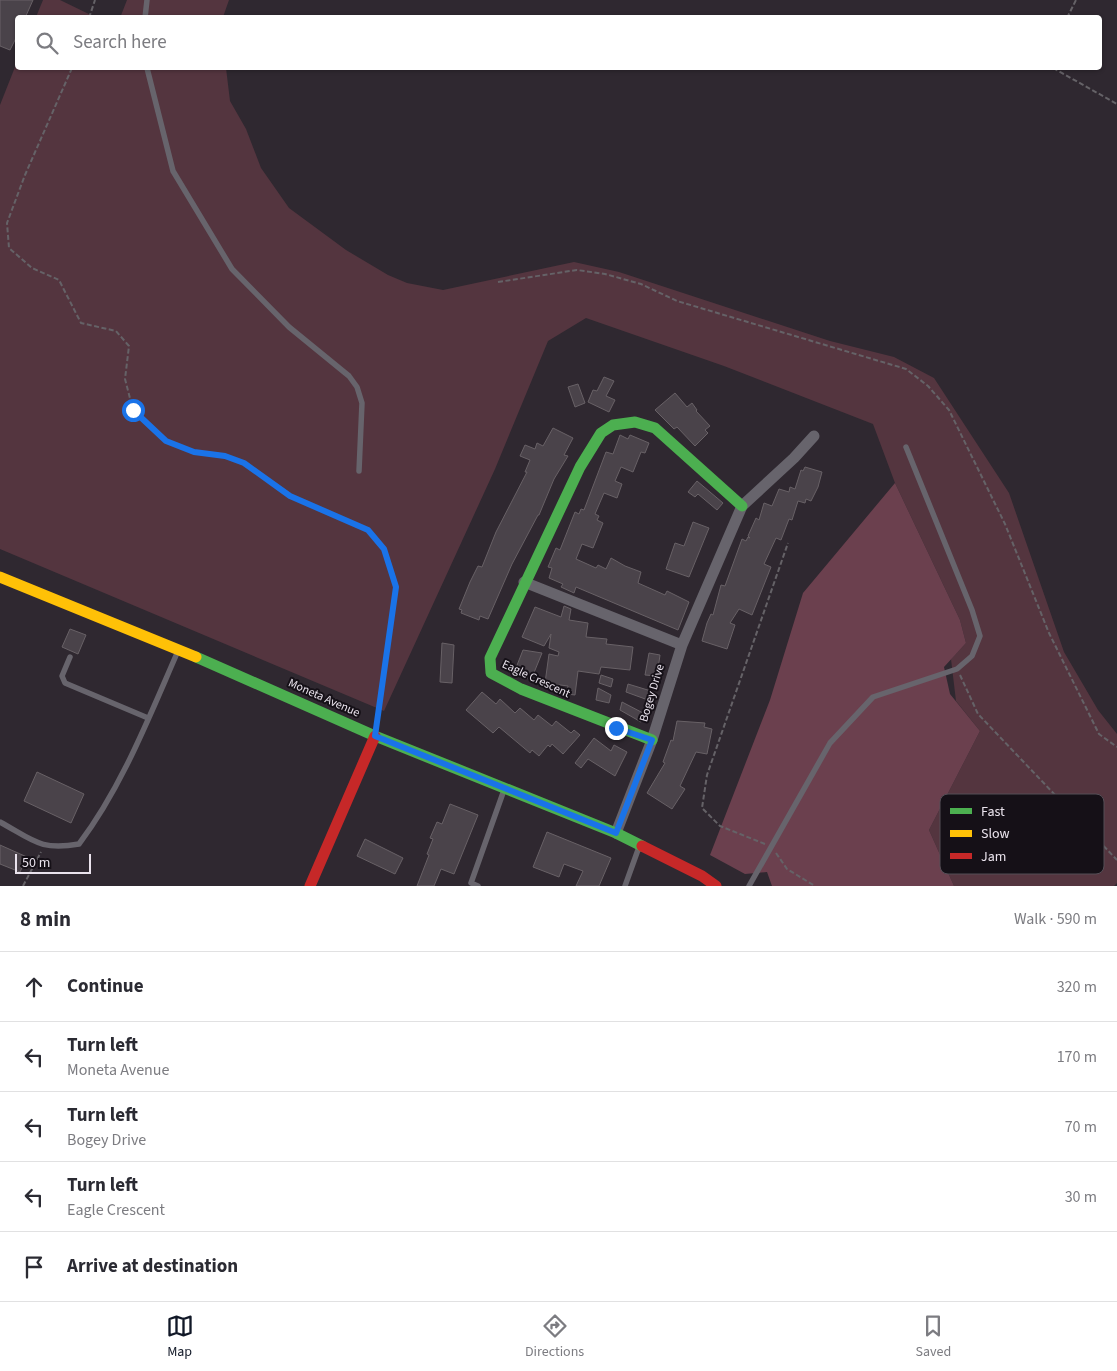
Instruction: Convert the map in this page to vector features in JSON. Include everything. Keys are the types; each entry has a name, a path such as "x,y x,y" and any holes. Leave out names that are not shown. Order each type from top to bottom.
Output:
{"street":[{"path":"682,645 524,582 580,467 601,433 613,425 635,422 655,428 742,506 794,458 814,436"},
{"name":"Bogey Drive","path":"616,833 652,740 682,645 742,506"},
{"name":"Moneta Avenue","path":"0,577 179,649 375,736 616,833 702,876 714,886"},
{"name":"Eagle Crescent","path":"524,582 490,658 491,673 521,689 652,740"},
{"path":"310,886 375,736"}],"lane":[{"path":"145,15 147,0"},
{"path":"148,70 173,171 232,270 289,327 349,376 357,387 362,403 359,471"},
{"path":"749,886 830,743 873,697 957,669 972,656 980,636 972,610 906,447"},
{"path":"0,822 44,846 57,848 79,844 91,828 109,795 148,718 179,649"},
{"path":"70,657 62,676 65,682 148,718"},
{"path":"478,886 471,884 505,788"},
{"path":"625,886 640,845"}],"path":[{"path":"90,15 95,0"},
{"path":"1068,15 1076,0"},
{"path":"71,70 25,175 7,223 9,248 32,268 59,280 81,323 116,331 129,346 125,379 133,410 166,441 194,452 225,456 244,463 290,496 368,530 384,549 396,587 375,736"},
{"path":"1057,70 1117,104"},
{"path":"498,282 577,270 605,274 641,284 677,301 906,369 928,386 949,410 1005,524 1053,642 1099,734 1117,747"},
{"path":"788,543 707,775 702,808 720,826 771,847 787,869 815,886"},
{"path":"957,669 978,714 1054,794"},
{"path":"24,886 44,846"},
{"path":"1104,846 1117,860"}],"shaded area":[{"path":"43,0 60,0 91,15 37,15"},
{"path":"127,0 229,0 224,15 121,15"},
{"path":"15,67 15,70 226,70 230,101 246,129 261,168 289,208 346,250 388,275 407,283 443,290 574,262 619,272 830,341 894,357 934,378 1009,493 1064,652 1098,710 1117,734 1117,883 1114,886 954,886 949,874 1104,874 1104,794 948,794 980,731 956,701 951,659 966,643 960,620 895,483 873,424 724,366 586,318 548,341 495,469 384,711 0,549 0,105"},
{"path":"895,483 960,620 966,643 944,667 950,694 980,731 948,794 940,794 940,809 929,830 940,855 940,874 949,874 954,886 772,886 767,872 745,874 710,855 770,700 803,593"},
{"path":"940,809 940,855 929,830"}],"building":[{"path":"0,0 33,0 26,15 15,15 15,40 10,50 0,46"},
{"path":"604,377 614,381 606,396 615,400 609,412 588,402 593,390 597,391"},
{"path":"578,384 585,403 575,407 568,387"},
{"path":"675,393 687,407 692,403 696,411 710,426 705,430 708,433 695,446 677,427 674,429 655,410"},
{"path":"553,428 573,438 564,455 568,456 554,479 539,515 512,564 488,619 480,616 479,620 461,613 462,610 459,609 470,582 478,566 482,567 496,532 527,472 525,472 530,460 520,456 525,445 535,449 537,443 543,446"},
{"path":"620,435 628,439 630,435 649,443 645,453 641,452 633,472 621,467 615,481 622,484 617,498 604,493 595,514 599,516 597,520 603,523 593,548 582,544 576,559 596,568 598,565 606,569 611,558 641,572 638,583 665,595 667,591 689,602 678,630 576,587 574,593 561,587 563,584 549,578 552,568 548,567 556,548 560,550 575,512 579,514 581,509 584,510 606,452 613,454"},
{"path":"805,467 822,472 818,487 811,501 806,499 805,503 798,501 792,520 789,519 781,540 776,538 764,564 771,567 752,615 739,609 730,623 735,625 727,649 702,641 707,623 711,614 713,615 721,585 725,586 742,539 746,541 748,537 750,538 748,536 756,518 759,520 764,503 772,506 779,489 789,492 790,487 795,489 801,470 803,471"},
{"path":"697,481 723,503 717,510 698,494 695,497 688,492"},
{"path":"693,522 709,528 689,577 666,569 675,543 684,546"},
{"path":"564,606 571,609 569,620 588,623 586,637 607,639 606,644 633,647 630,670 601,667 599,674 578,671 575,695 567,694 568,686 545,683 549,654 558,656 559,652 549,648 551,634 544,646 522,637 535,607 561,617"},
{"path":"70,629 86,635 78,654 62,647"},
{"path":"442,643 454,645 452,683 440,682"},
{"path":"523,650 542,653 531,680 514,673"},
{"path":"649,653 660,655 657,676 645,675"},
{"path":"601,675 613,679 611,687 599,683"},
{"path":"628,684 651,691 648,700 626,692"},
{"path":"598,688 611,695 609,703 596,700"},
{"path":"482,692 496,704 500,699 515,713 520,708 534,720 538,715 552,726 556,721 571,733 574,730 580,735 563,754 552,744 550,747 548,745 539,756 532,750 530,753 499,727 493,733 466,710"},
{"path":"622,702 645,714 641,722 620,710"},
{"path":"677,721 705,723 704,727 712,729 707,754 696,752 680,786 685,789 672,809 647,793 665,763 663,762 671,740 673,741"},
{"path":"594,738 611,751 614,745 627,752 615,776 588,759 581,768 575,763"},
{"path":"37,772 84,794 71,823 24,801"},
{"path":"450,804 478,815 454,874 441,869 434,886 417,886 429,855 427,854 433,839 430,838 437,822 442,824"},
{"path":"547,832 611,858 599,886 576,886 583,871 564,864 559,877 533,867"},
{"path":"365,839 403,858 395,874 357,856"},
{"path":"0,845 27,857 20,872 0,864"}],"traffic: fast":[{"path":"652,740 521,689 491,673 490,658 580,467 601,433 613,425 635,422 655,428 742,506"},
{"path":"196,657 375,736 616,833 642,846"}],"traffic: slow":[{"path":"0,577 196,657"}],"traffic: jam":[{"path":"310,886 375,736"},
{"path":"642,846 702,876 716,886"}],"route":[{"path":"133,410 166,441 194,452 225,456 244,463 290,496 368,530 384,549 396,587 375,736 616,833 652,740 616,728"}]}
